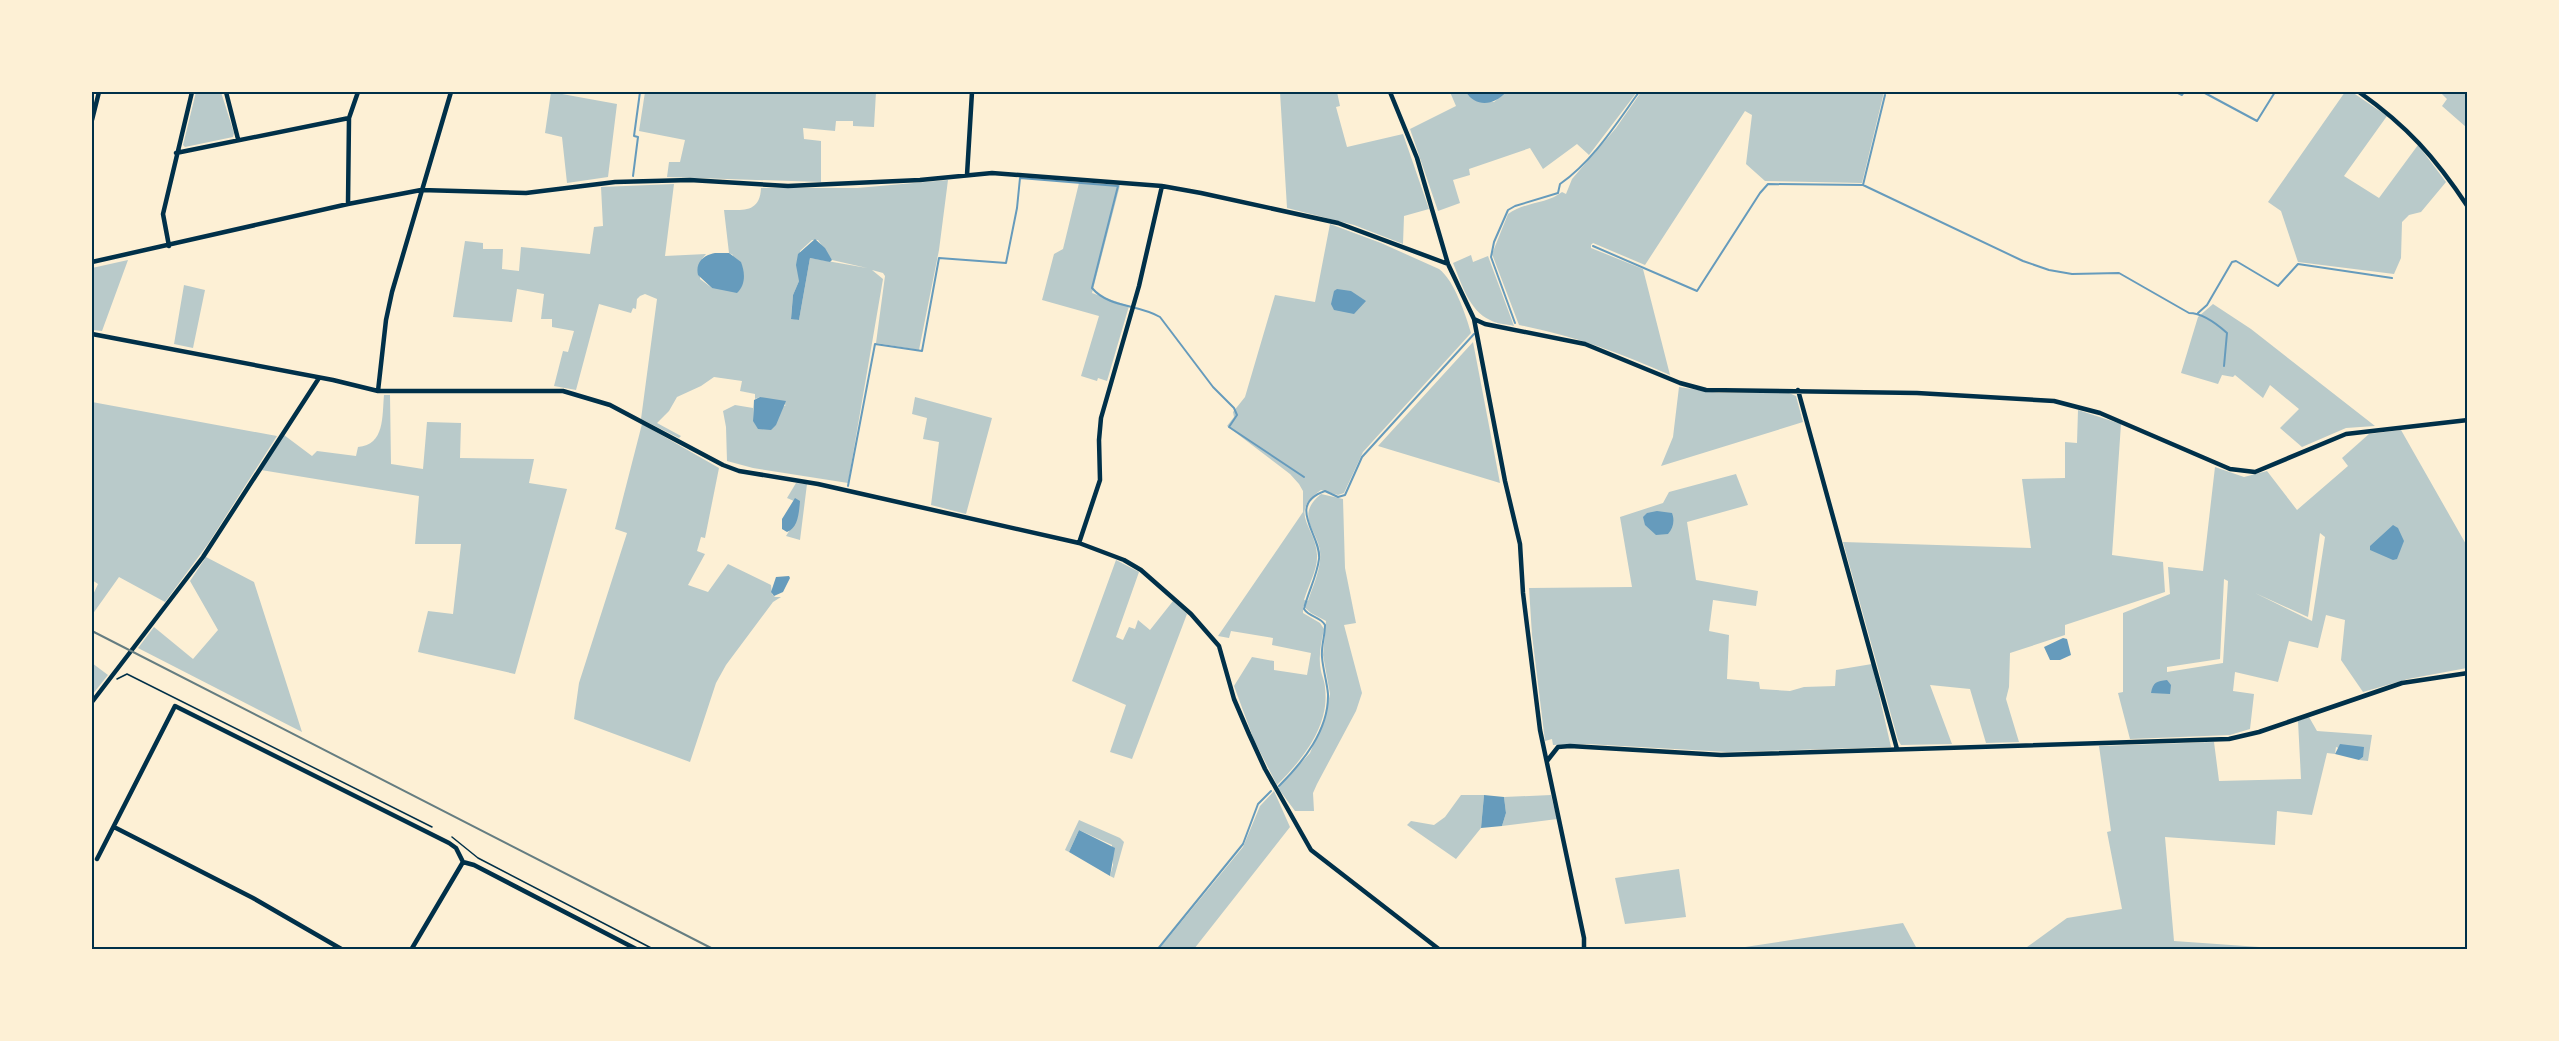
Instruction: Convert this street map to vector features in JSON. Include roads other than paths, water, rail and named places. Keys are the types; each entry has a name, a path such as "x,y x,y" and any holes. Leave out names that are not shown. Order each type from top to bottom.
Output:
{"street":[{"path":"92,120 99,92"},
{"path":"169,246 163,214 192,92"},
{"path":"226,92 238,139"},
{"path":"348,204 349,118 358,92"},
{"path":"378,391 386,320 421,190 451,92"},
{"path":"967,175 972,92"},
{"path":"1390,92 1417,158 1448,264 1474,319 1505,481 1520,544 1533,681 1546,761 1584,938 1584,950"},
{"path":"2359,92 2391,114 2422,144 2468,207"},
{"path":"176,153 349,118"},
{"path":"92,262 348,204 421,190 526,193 615,182 690,180 788,186 920,180 992,173 1162,186 1338,224 1448,264"},
{"path":"1079,543 1100,480 1101,418 1139,286 1162,186"},
{"path":"1474,319 1485,324 1585,344 1689,386 1720,391 1917,393 2065,403 2100,413 2230,469 2242,472 2255,472 2346,434 2468,420"},
{"path":"92,334 378,391 563,391 610,405 723,465 739,471 818,484 1079,543 1124,560 1141,570 1210,633 1219,646 1234,699 1265,769 1311,850 1440,950"},
{"path":"92,702 203,557 319,378"},
{"path":"1798,390 1897,749"},
{"path":"1546,761 1558,747 1570,746 1721,755 2229,738 2259,732 2402,683 2468,673"},
{"path":"97,859 175,706 450,843 456,848 463,862 474,865 638,950"},
{"path":"114,827 253,898 343,950"},
{"path":"411,950 463,862"}],"water":[{"path":"1466,92 1506,92 1497,100 1486,103 1475,101"},
{"path":"815,239 825,248 832,260 830,262 810,258 799,320 791,319 793,295 799,281 796,265 798,254"},
{"path":"715,253 729,253 741,262 744,278 737,293 712,288 698,275 697,270 701,260"},
{"path":"1337,289 1351,291 1366,301 1354,314 1334,310 1331,304 1334,291"},
{"path":"760,397 786,401 776,425 771,430 758,429 753,421 754,400"},
{"path":"795,498 800,501 796,524 787,532 782,529 782,519"},
{"path":"1657,511 1672,513 1673,524 1668,534 1656,535 1645,525 1643,517 1647,513"},
{"path":"2393,525 2398,528 2404,541 2397,559 2393,560 2370,550 2370,546"},
{"path":"789,576 790,578 783,592 774,596 771,592 776,577"},
{"path":"2063,638 2067,639 2071,655 2060,660 2050,660 2044,647"},
{"path":"2167,680 2171,685 2170,694 2151,693 2156,683"},
{"path":"2340,744 2364,747 2363,757 2359,760 2335,754"},
{"path":"1484,795 1504,797 1506,813 1502,826 1481,828"},
{"path":"1079,830 1115,848 1110,876 1069,852"}],"waterway":[{"path":"633,176 638,137 634,136 640,92"},
{"path":"1515,323 1491,257 1494,242 1508,210 1558,193 1560,184 1593,153 1639,92"},
{"path":"2176,92 2182,95 2184,92"},
{"path":"2203,92 2257,121 2275,92"},
{"path":"1863,185 1885,95"},
{"path":"848,486 875,344 922,351 939,258 1006,263 1017,208 1020,178 1118,186 1092,288 1115,303 1160,317 1213,387 1234,408 1237,415 1229,427 1304,477"},
{"path":"1593,246 1697,291 1768,184 1863,185 2023,261 2049,270 2072,274 2119,273 2189,313 2209,320 2227,333 2224,366"},
{"path":"2198,313 2207,305 2232,262 2236,261 2278,286 2298,264 2392,278"},
{"path":"1279,786 1297,767 1313,744 1327,707 1328,694 1322,653 1325,625 1304,609 1319,559 1316,541 1306,513 1308,504 1313,497 1325,491 1338,497 1345,495 1362,457 1474,334"},
{"path":"1157,950 1243,844 1258,804 1271,791"}],"railway":[{"path":"92,631 715,950"}]}
